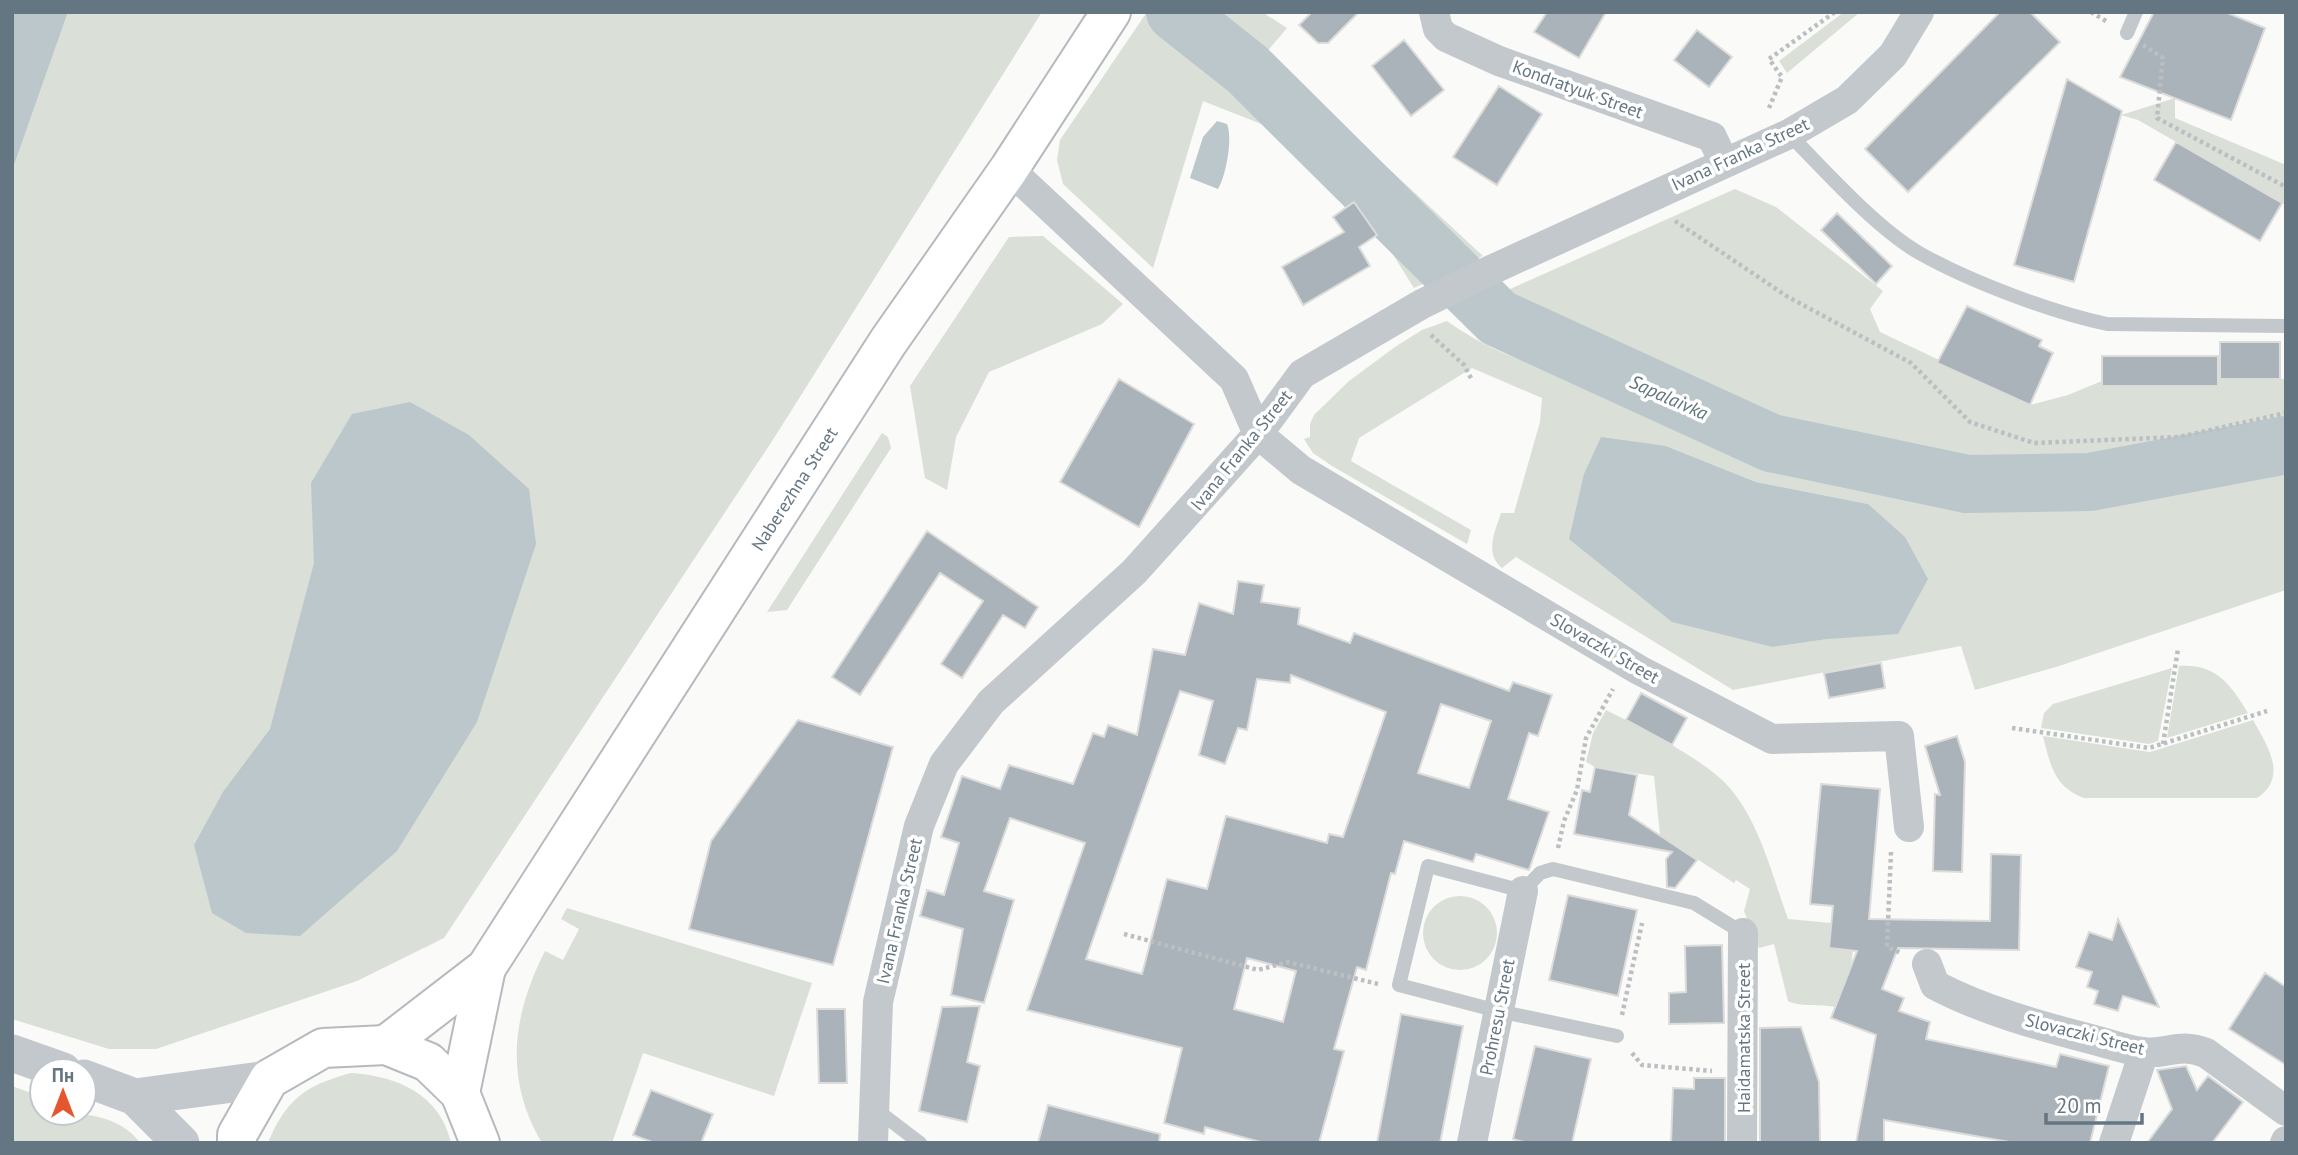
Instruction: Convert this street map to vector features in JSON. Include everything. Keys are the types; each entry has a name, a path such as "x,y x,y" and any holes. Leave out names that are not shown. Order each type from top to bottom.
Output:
{"main road":[{"name":"Naberezhna Street","path":"386,1045 486,968 888,342 1009,169 1111,12"},
{"name":"Naberezhna Street","path":"460,1093 486,968"},
{"path":"237,1143 237,1135 269,1079 323,1048 386,1045 428,1062 460,1093 480,1143"}],"street":[{"name":"Kondratyuk Street","path":"1434,12 1438,29 1446,37 1499,61 1712,137 1724,163"},
{"name":"Ivana Franka Street","path":"873,1143 878,1002 919,826 944,764 990,702 1134,572 1258,433 1302,374 1423,316 1489,271 1789,134 1847,100 1893,55 1919,12"},
{"path":"1009,169 1234,379 1258,433"},
{"name":"Slovaczki Street","path":"1258,433 1301,470 1639,670 1772,739 1899,736 1909,827"},
{"name":"Prohresu Street","path":"1472,1143 1523,891"},
{"name":"Haidamatska Street","path":"1742,1143 1743,933"},
{"name":"Slovaczki Street","path":"1927,964 1935,985 1951,994 2051,1029 2144,1052 2179,1046 2206,1053 2286,1111"},
{"path":"2114,1143 2144,1052"},
{"path":"135,1097 269,1079"},
{"path":"98,1083 135,1097 181,1143"}],"lane":[{"path":"2127,33 2136,12"},
{"path":"1789,134 1876,219 1919,253 1981,281 2080,318 2107,324 2283,326"},
{"path":"1618,1036 1498,1012 1399,985 1428,866 1523,891 1540,873 1553,869 1694,903 1743,933"},
{"path":"874,1108 920,1143"}],"path":[{"path":"1782,77 1769,59 1835,12"},
{"path":"2091,12 2163,58 2157,117 2286,187"},
{"path":"1669,217 1788,297 1911,363 1970,422 2034,443 2179,437 2286,414"},
{"path":"1423,316 1464,366 1472,380"},
{"path":"2162,744 2178,649"},
{"path":"1553,869 1564,821 1577,790 1586,738 1617,682 1639,670"},
{"path":"2012,728 2149,748 2267,711"},
{"path":"1887,947 1891,852 1909,827"},
{"path":"1642,923 1618,1036 1642,1065 1744,1074"},
{"path":"1124,934 1258,970 1288,962 1373,984 1399,985"}],"shaded area":[{"path":"12,12 68,12 12,171"},
{"path":"68,12 1042,12 776,435 444,938 357,981 156,1049 109,1049 12,1019 12,171"},
{"path":"1147,12 1262,12 1287,28 1265,54 1483,256 1414,288 1351,188 1274,129 1203,101 1153,268 1063,184 1057,160 1060,140"},
{"path":"1844,12 1860,12 1787,73 1779,61"},
{"path":"2175,98 2175,118 2286,165 2286,205 2138,120 2121,115"},
{"path":"1217,121 1227,124 1229,130 1226,166 1218,189 1190,178 1203,137"},
{"path":"1735,189 1776,207 1883,291 1870,309 1880,332 1939,360 1941,365 2030,405 2068,395 2102,381 2218,386 2218,379 2286,379 2286,590 2056,667 1975,690 1961,646 1733,690 1516,557 1502,568 1493,556 1492,542 1501,513 1514,513 1540,422 1542,398 1472,368 1359,438 1351,461 1471,530 1467,544 1332,466 1313,453 1304,439 1310,437 1310,424 1314,415 1349,381 1422,330 1447,321 1510,356 1578,379 1595,340 1523,311 1501,293","holes":["1666,446 1756,482 1868,504 1828,639 1773,647"]},
{"path":"1043,236 1123,304 1102,324 989,372 956,437 947,490 925,478 910,386 1009,237"},
{"path":"410,402 469,435 529,489 536,544 477,722 397,851 300,936 246,933 212,913 194,845 223,792 270,729 314,563 311,483 352,414"},
{"path":"882,433 888,437 891,448 787,610 767,612"},
{"path":"1601,437 1666,446 1756,482 1868,504 1905,537 1928,579 1898,634 1828,639 1773,647 1672,622 1569,539 1584,474"},
{"path":"2179,666 2192,666 2213,672 2235,693 2248,713 2167,738"},
{"path":"2172,668 2158,741 2149,744 2041,728 2044,713 2053,704"},
{"path":"1606,710 1688,755 1718,776 1740,801 1757,833 1788,919 1831,923 1829,948 1853,950 1851,966 1835,1007 1788,1001 1774,944 1759,948 1744,911 1750,889 1736,880 1734,883 1660,835 1654,776 1595,767 1586,762 1593,733"},
{"path":"2253,720 2269,750 2273,771 2267,790 2257,798 2084,798 2066,788 2060,781 2051,765 2043,736 2150,752"},
{"path":"1453,896 1467,896 1481,902 1491,912 1497,933 1491,954 1481,964 1467,970 1453,970 1439,964 1429,954 1423,940 1423,926 1429,912 1439,902"},
{"path":"567,908 812,983 774,1096 643,1053 612,1143 542,1143 522,1095 517,1047 525,999 545,951 563,960 579,929 561,919"},
{"path":"351,1073 384,1078 427,1100 445,1126 451,1143 268,1143 282,1115 299,1096 322,1083"},
{"path":"12,1086 28,1092 28,1127 98,1127 98,1117 120,1125 140,1143 12,1143"}],"building":[{"path":"1312,12 1359,12 1328,43 1318,43 1299,25"},
{"path":"1547,12 1606,12 1579,58 1534,32"},
{"path":"2000,12 2030,12 2060,42 1908,192 1865,149"},
{"path":"2154,12 2225,12 2265,28 2231,120 2120,77"},
{"path":"1697,30 1732,57 1709,87 1674,60"},
{"path":"1404,40 1444,90 1411,116 1372,66"},
{"path":"2067,79 2122,111 2074,282 2014,265"},
{"path":"1499,86 1542,114 1497,185 1453,157"},
{"path":"2176,142 2282,203 2260,241 2154,180"},
{"path":"1354,202 1377,235 1359,247 1370,266 1303,305 1282,267 1344,232 1333,217"},
{"path":"1837,213 1892,266 1876,284 1821,230"},
{"path":"1967,306 2042,340 2039,346 2053,353 2030,405 1937,363"},
{"path":"2220,342 2280,342 2280,379 2220,379"},
{"path":"2102,356 2218,356 2218,386 2102,386"},
{"path":"1119,379 1194,424 1139,527 1060,482"},
{"path":"927,531 1038,607 1025,628 1003,615 962,678 941,664 983,601 940,573 860,695 832,677"},
{"path":"1238,581 1264,585 1261,602 1300,608 1298,624 1350,643 1354,633 1509,691 1513,682 1552,695 1538,736 1529,733 1508,799 1549,812 1529,870 1476,854 1473,862 1404,841 1395,874 1391,873 1366,970 1357,967 1334,1049 1344,1051 1319,1143 1264,1143 1205,1127 1204,1134 1164,1123 1182,1048 1027,1010 1085,843 1010,818 984,891 1014,900 984,1003 951,995 963,929 920,916 927,890 944,895 959,843 941,837 962,776 1000,789 1009,765 1073,784 1093,733 1104,737 1108,725 1137,735 1153,649 1185,655 1199,603 1233,614","holes":["1291,675 1386,712 1343,837 1329,834 1327,843 1226,816 1207,889 1167,879 1142,974 1086,959 1180,691 1213,701 1199,755 1225,764 1238,728 1247,730 1257,679 1290,683","1441,704 1491,721 1469,788 1418,773","1247,958 1296,971 1283,1022 1234,1009"]},
{"path":"1881,663 1885,688 1829,698 1824,673"},
{"path":"1641,693 1687,718 1672,745 1626,720"},
{"path":"798,720 893,747 833,965 689,929 711,841"},
{"path":"1957,736 1965,762 1962,872 1933,871 1935,794 1940,795 1925,746"},
{"path":"1595,767 1637,775 1629,815 1697,860 1675,888 1667,887 1666,859 1672,852 1574,834 1582,790 1590,792"},
{"path":"1821,784 1880,789 1869,919 1990,921 1991,854 2021,855 2019,950 1898,948 1882,989 1904,998 1899,1011 1930,1022 1926,1039 2056,1067 2060,1054 2109,1066 2090,1143 2015,1143 1884,1120 1884,1143 1856,1143 1876,1035 1831,1018 1857,951 1829,948 1833,906 1810,904"},
{"path":"1568,895 1637,910 1618,996 1549,980"},
{"path":"2118,919 2159,1007 2123,996 2118,1011 2094,1004 2098,991 2087,987 2092,972 2076,967 2089,932 2112,940"},
{"path":"1722,945 1724,1023 1669,1024 1669,993 1686,992 1685,946"},
{"path":"2265,973 2286,987 2286,1065 2229,1029"},
{"path":"980,1006 967,1062 980,1066 967,1122 919,1111 942,1007"},
{"path":"817,1009 845,1009 847,1083 819,1083"},
{"path":"1401,1014 1463,1026 1440,1143 1377,1143"},
{"path":"1801,1027 1819,1082 1820,1143 1760,1143 1760,1028"},
{"path":"1535,1046 1591,1059 1572,1143 1528,1143 1513,1139"},
{"path":"2186,1066 2197,1090 2208,1076 2243,1102 2212,1143 2147,1143 2172,1109 2157,1070"},
{"path":"1694,1078 1725,1078 1725,1143 1671,1143 1673,1088 1694,1089"},
{"path":"651,1090 713,1114 701,1143 655,1143 633,1135"},
{"path":"1048,1105 1160,1134 1159,1143 1038,1143"}],"waterway":[{"name":"Sapalaivka","path":"1175,12 1247,69 1498,318 1771,443 1967,484 2090,482 2286,445"}]}
